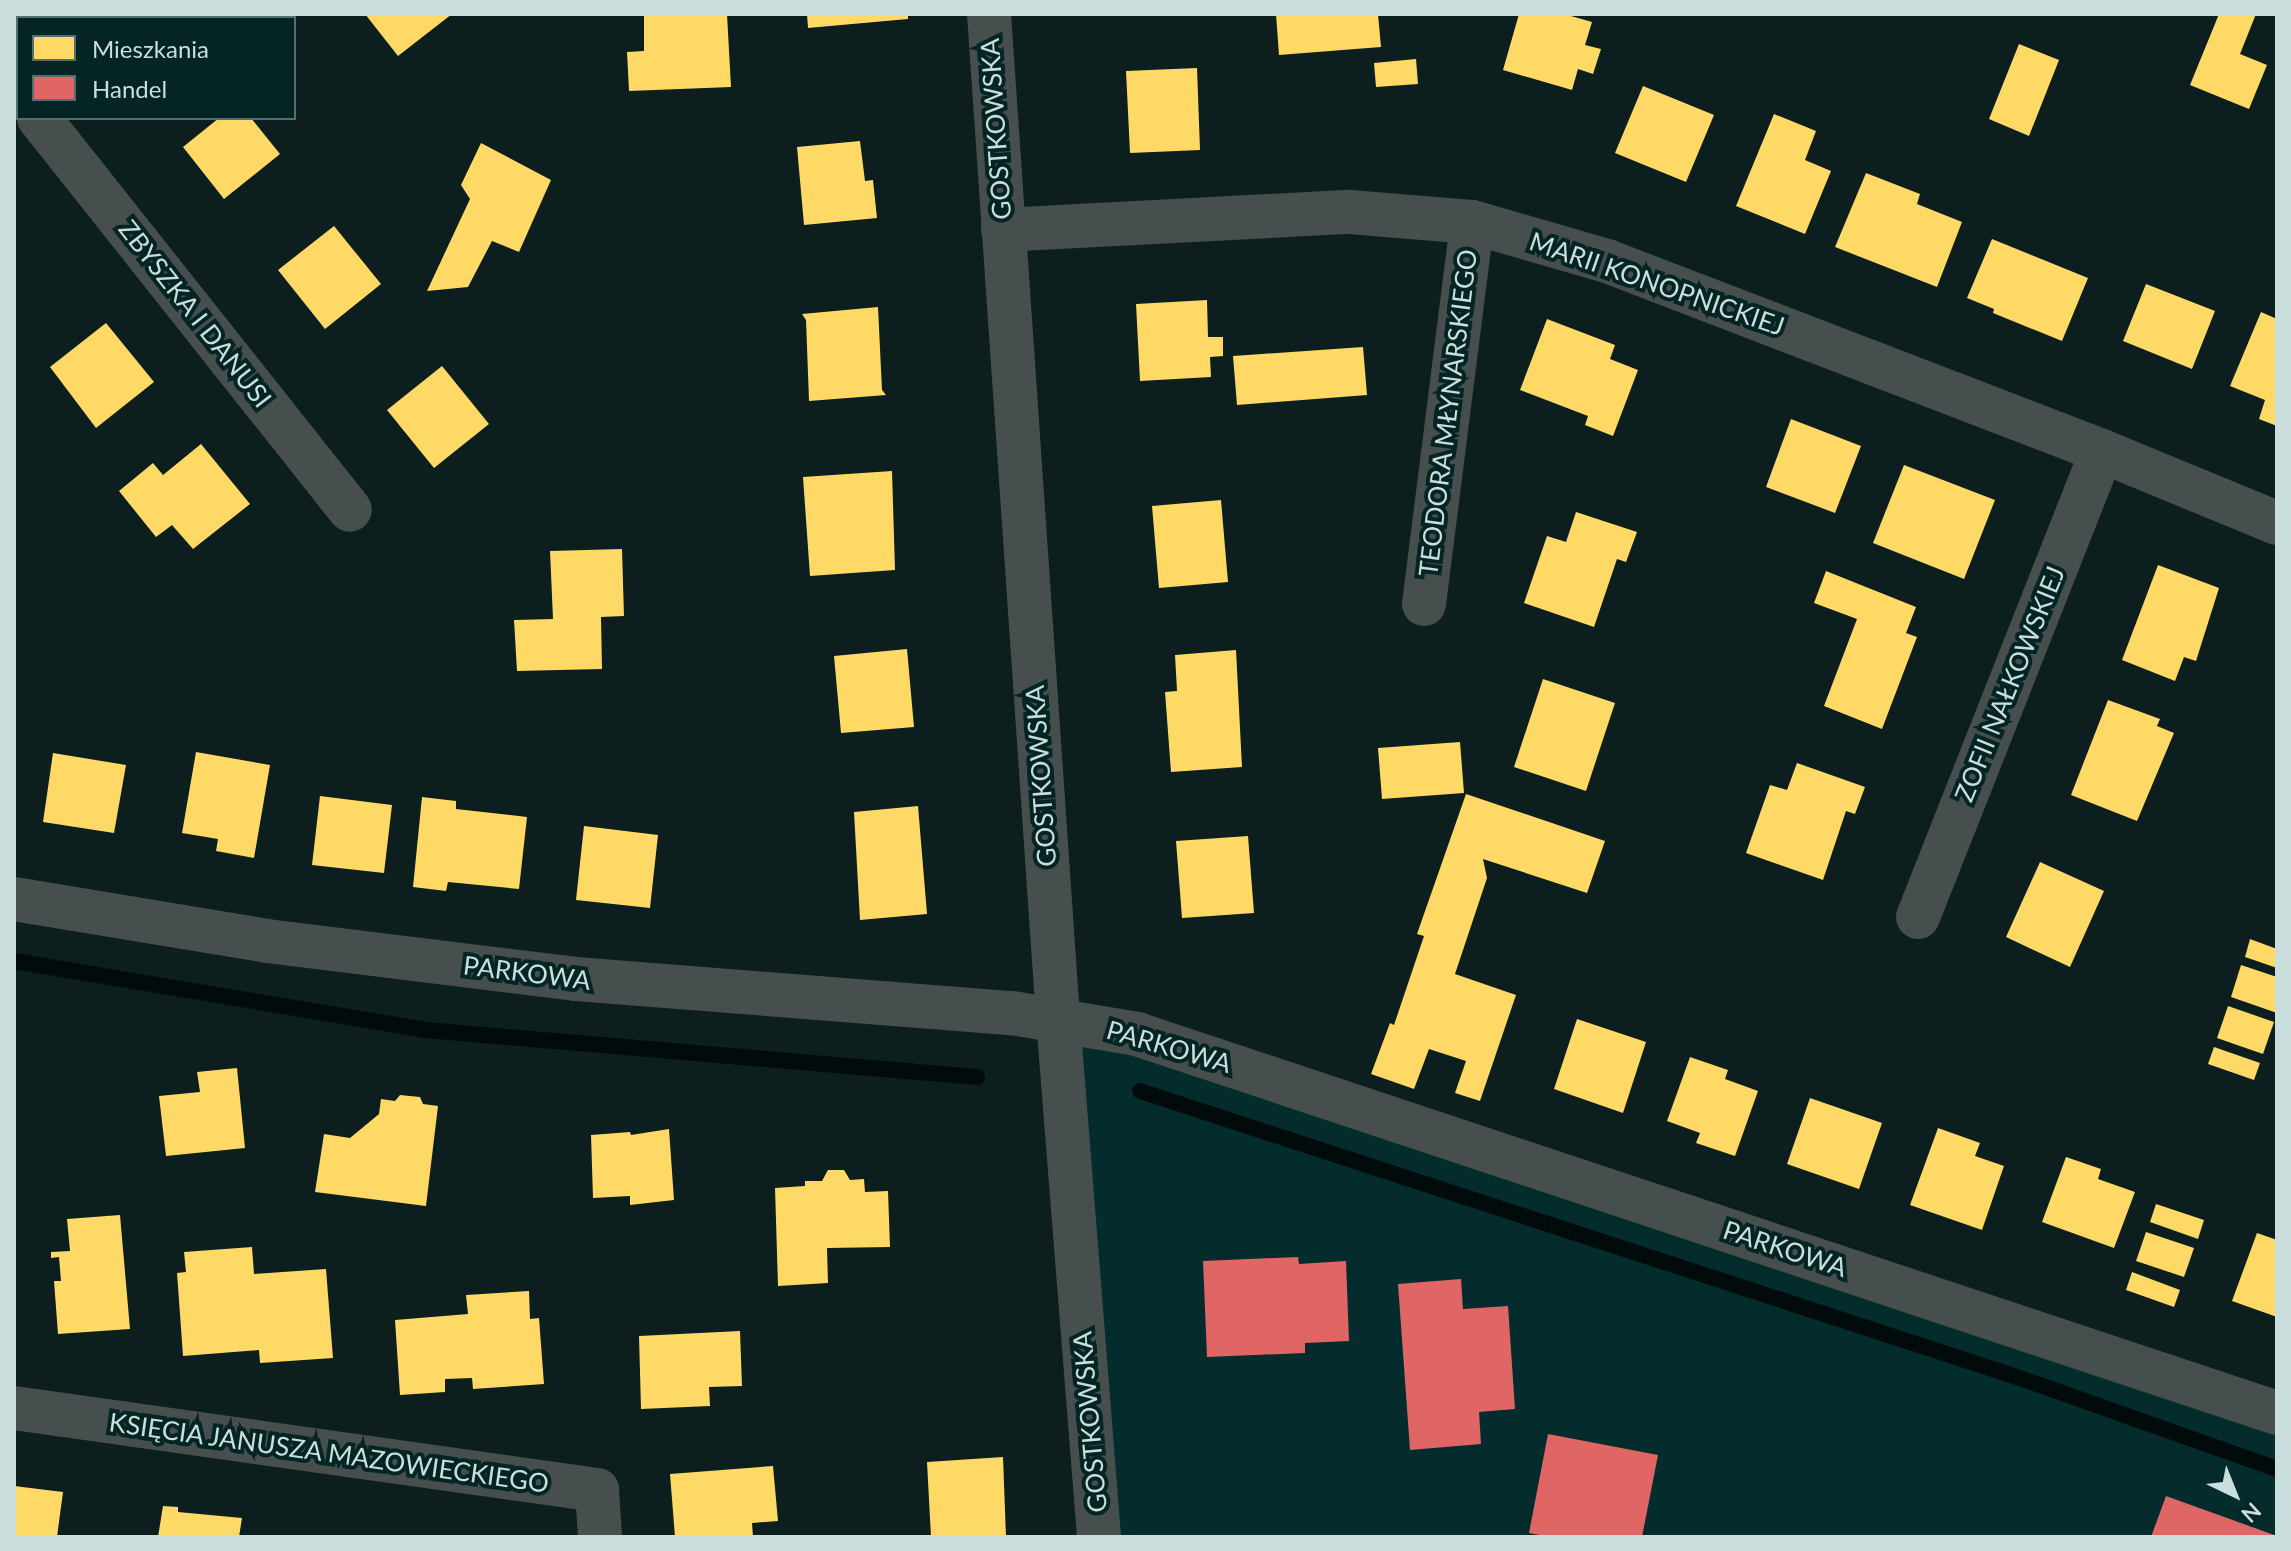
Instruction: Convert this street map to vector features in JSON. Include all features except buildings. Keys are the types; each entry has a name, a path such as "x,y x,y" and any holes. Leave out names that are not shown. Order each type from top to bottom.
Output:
{"street":[{"name":"GOSTKOWSKA","path":"989,14 1058,1019 1099,1537"},
{"name":"ZBYSZKA I DANUSI","path":"41,120 350,510"},
{"name":"MARII KONOPNICKIEJ","path":"1003,230 1350,212 1472,222 1607,261 2102,451 2277,523"},
{"name":"TEODORA MŁYNARSKIEGO","path":"1424,604 1472,222"},
{"name":"ZOFII NAŁKOWSKIEJ","path":"1918,917 2102,451"},
{"name":"PARKOWA","path":"14,899 267,941 576,979 1058,1019 1137,1034 2277,1413"},
{"name":"KSIĘCIA JANUSZA MAZOWIECKIEGO","path":"14,1408 597,1490 600,1537"}],"shaded area":[{"path":"1058,1019 2277,1412 2277,1537 1099,1537"}],"waterway":[{"path":"14,961 425,1030 977,1077"},
{"path":"1140,1091 2017,1377 2277,1469"}]}
